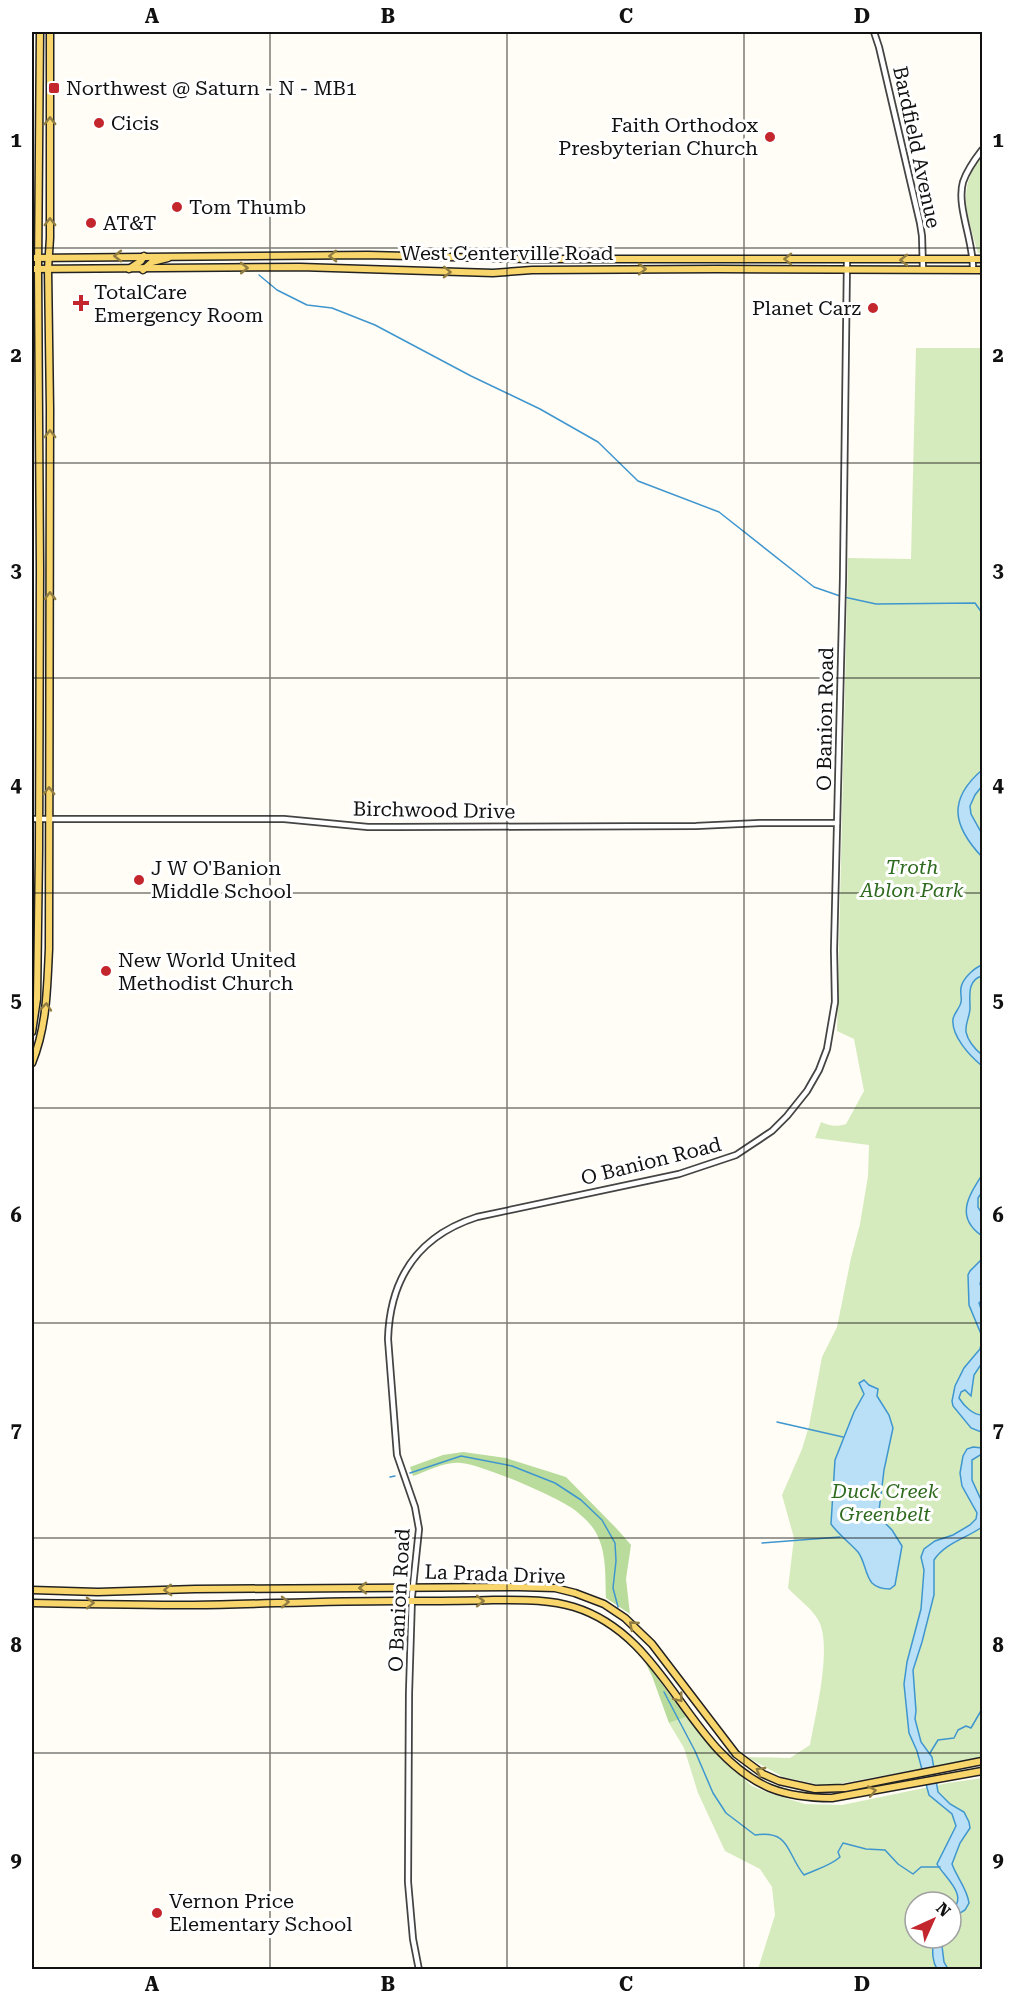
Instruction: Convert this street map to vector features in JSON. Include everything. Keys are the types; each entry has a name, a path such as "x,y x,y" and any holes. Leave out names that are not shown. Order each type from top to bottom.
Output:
{"main road":[{"path":"32,1032 37,999 35,819 40,569 39,344 35,258 40,146 39,32"},
{"path":"32,1063 43,1031 46,1004 49,819 50,32"},
{"path":"38,69 51,67"},
{"path":"40,146 50,147"},
{"name":"West Centerville Road","path":"35,258 368,255 532,258 982,259"},
{"path":"129,270 144,256"},
{"path":"143,270 152,262 174,256"},
{"path":"299,257 300,267"},
{"name":"West Centerville Road","path":"35,269 143,270 300,267 483,273 532,270 982,270"},
{"path":"39,344 50,344"},
{"name":"La Prada Drive","path":"32,1590 98,1592 195,1589 555,1588 590,1597 633,1624 652,1644 726,1743 746,1763 780,1781 815,1789 845,1788 982,1761"},
{"name":"La Prada Drive","path":"32,1603 195,1605 550,1601 588,1611 616,1627 648,1658 716,1746 742,1771 770,1788 787,1794 832,1798 982,1771"}],"street":[{"name":"Bardfield Avenue","path":"874,32 916,206 922,236 922,270"},
{"path":"973,270 974,259 963,212 962,189 963,181 972,163 982,150"},
{"name":"O Banion Road","path":"419,1970 413,1939 408,1882 412,1588 419,1529 415,1507 397,1455 388,1339 388,1322 392,1306 407,1267 426,1244 446,1230 469,1220 679,1174 736,1155 772,1131 788,1116 819,1070 828,1042 835,1002 834,950 843,578 847,260"},
{"name":"Birchwood Drive","path":"35,819 284,819 368,827 837,823"}],"green space":[{"path":"982,156 982,253 978,253 968,215 966,192 974,168"},
{"name":"Duck Creek Greenbelt","path":"916,348 982,348 982,1758 838,1784 820,1785 783,1777 747,1757 790,1758 810,1745 822,1680 824,1644 822,1629 814,1614 788,1588 794,1538 782,1495 802,1449 809,1426 822,1357 837,1327 860,1224 868,1176 869,1145 815,1138 821,1122 834,1126 846,1124 864,1091 854,1039 837,1031 848,558 911,559"},
{"path":"463,1452 506,1458 566,1477 631,1545 626,1579 630,1614 606,1598 605,1563 599,1539 589,1523 567,1505 538,1490 472,1465 455,1463 443,1465 413,1476 410,1467 443,1455"},
{"path":"643,1658 686,1717 669,1723"},
{"path":"686,1717 723,1761 752,1786 805,1804 842,1805 982,1778 982,1969 758,1969 775,1915 772,1887 760,1869 725,1851 698,1793 684,1748 669,1723"}],"water":[{"path":"982,770 982,786 970,806 971,814 982,834 982,857 965,835 958,813 963,792"},
{"path":"982,965 982,976 974,981 970,989 970,1011 966,1029 970,1042 982,1055 982,1066 958,1039 953,1019 960,1004 964,981 972,971"},
{"path":"982,1175 982,1192 978,1198 978,1207 982,1214 982,1236 974,1229 966,1214 972,1191"},
{"path":"982,1259 980,1284 982,1303 981,1301 979,1303 982,1312 982,1340 969,1305 968,1275"},
{"path":"982,1340 982,1363 974,1375 971,1396 965,1390 961,1392 959,1398 969,1410 982,1415 981,1432 971,1428 953,1406 952,1401 955,1386 964,1368 980,1349"},
{"path":"864,1380 878,1389 877,1396 889,1415 893,1428 884,1470 879,1511 880,1518 892,1530 902,1546 895,1585 890,1589 880,1588 872,1583 858,1552 831,1524 835,1460 854,1412 864,1394 859,1383"},
{"path":"982,1448 982,1456 972,1460 972,1480 982,1502 982,1527 944,1549 934,1560 934,1595 913,1670 915,1719 921,1742 932,1757 938,1792 950,1804 964,1812 969,1822 970,1828 960,1843 952,1864 969,1903 963,1911 963,1890 956,1890 937,1864 956,1826 952,1814 929,1795 917,1751 909,1733 904,1684 907,1662 921,1609 924,1570 921,1557 924,1549 935,1541 953,1535 976,1519 977,1513 962,1486 960,1473 963,1456 967,1449"},
{"path":"933,1950 942,1950 944,1962 948,1969 937,1969"}],"waterway":[{"path":"259,275 277,290 307,305 332,308 375,325 471,376 540,409 598,442 638,481 719,512 814,587 840,596"},
{"path":"844,597 876,604 975,603 982,613"},
{"path":"777,1422 843,1437"},
{"path":"410,1473 461,1456 512,1466 555,1483 581,1500 602,1520 615,1543 613,1588 618,1607"},
{"path":"390,1477 395,1476"},
{"path":"762,1543 840,1537"},
{"path":"664,1692 695,1751 713,1793 726,1813 755,1835 767,1834 782,1840 804,1875 840,1857 838,1852 843,1843 866,1849 885,1850 898,1864 913,1874 921,1867 940,1867"},
{"path":"930,1753 938,1740 954,1738 958,1730 966,1726 971,1728 982,1709"}],"place":[{"name":"Northwest @ Saturn - N - MB1","path":"54,88"},
{"name":"Cicis","path":"99,123"},
{"name":"Faith Orthodox Presbyterian Church","path":"770,137"},
{"name":"Tom Thumb","path":"177,207"},
{"name":"AT&T","path":"91,223"},
{"name":"TotalCare Emergency Room","path":"81,303"},
{"name":"Planet Carz","path":"873,308"},
{"name":"J W O'Banion Middle School","path":"139,880"},
{"name":"New World United Methodist Church","path":"106,971"},
{"name":"Vernon Price Elementary School","path":"157,1913"}],"park label":[{"name":"Troth Ablon Park","path":"912,878"}]}
